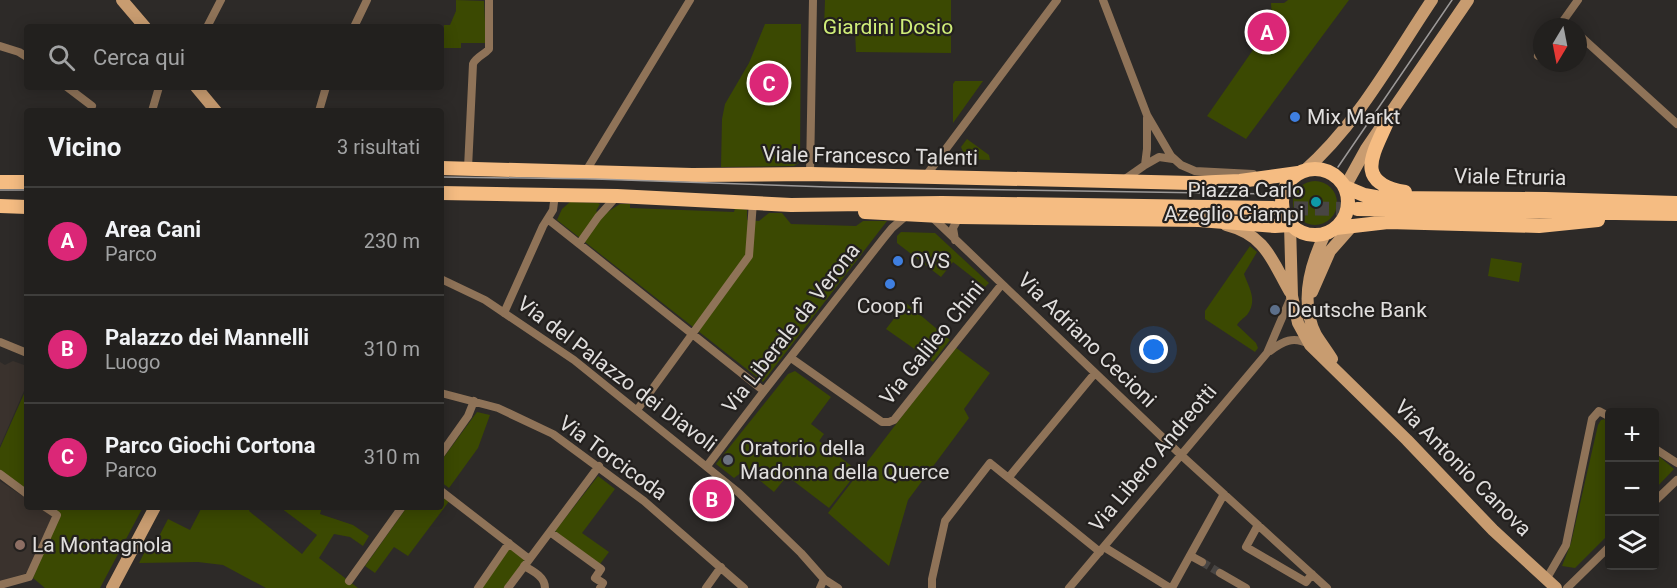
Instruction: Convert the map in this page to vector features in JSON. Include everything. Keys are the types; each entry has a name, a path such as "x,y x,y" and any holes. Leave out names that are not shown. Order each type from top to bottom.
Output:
{"main road":[{"path":"1390,115 1372,156 1373,174 1378,182 1387,188 1434,197"},
{"name":"Viale Francesco Talenti","path":"444,168 692,175 810,174 1221,183 1301,172"},
{"path":"1316,169 1326,172 1338,179 1345,187 1348,201 1347,211 1331,231 1306,235 1290,225 1283,211 1283,196 1286,186 1301,172 1316,169"},
{"path":"0,182 24,182"},
{"name":"Viale Etruria","path":"1345,187 1357,193 1378,198 1434,197 1677,203"},
{"path":"444,193 555,194 840,205 954,203 1273,208"},
{"path":"840,205 872,214 1221,220 1275,226 1290,225"},
{"path":"0,206 24,207"},
{"name":"Viale Etruria","path":"1358,209 1677,214"},
{"name":"Viale Etruria","path":"1331,231 1353,225 1388,222 1539,225 1651,214"}],"street":[{"path":"122,0 142,24"},
{"path":"209,24 221,0"},
{"path":"355,24 367,0"},
{"path":"468,168 473,64 475,59 489,49 489,0"},
{"path":"586,171 690,0"},
{"path":"810,174 813,0"},
{"path":"925,177 1057,0"},
{"path":"1102,0 1147,115 1166,151 1173,159 1185,167 1198,171 1269,177"},
{"path":"1301,172 1329,147 1359,108 1432,0"},
{"path":"1345,187 1366,149 1467,0"},
{"path":"1568,18 1578,0"},
{"path":"1587,42 1677,124"},
{"path":"0,46 24,55"},
{"path":"71,90 92,106"},
{"path":"153,108 158,90"},
{"path":"198,90 214,108"},
{"path":"321,108 326,90"},
{"path":"1145,165 1147,115"},
{"path":"1119,182 1132,176 1159,157 1173,159"},
{"path":"504,313 543,226 549,220 555,207 555,194"},
{"path":"579,244 598,217 617,196"},
{"path":"637,410 749,256 753,202"},
{"name":"Via Liberale da Verona","path":"707,466 883,239 907,215"},
{"name":"Via Adriano Cecioni","path":"931,216 1181,455 1327,588"},
{"path":"955,240 953,228 959,217"},
{"path":"549,220 764,391"},
{"path":"1176,221 1230,226 1250,235 1262,244 1292,296"},
{"path":"1290,225 1292,296"},
{"path":"1308,301 1330,251 1353,225"},
{"path":"1308,301 1308,286 1313,262 1331,231"},
{"name":"Via del Palazzo dei Diavoli","path":"444,280 485,300 566,354 739,493 801,554 822,584 838,588"},
{"name":"Via Galileo Chini","path":"791,358 882,422 889,423 894,420 1002,284"},
{"name":"Via Antonio Canova","path":"1292,296 1298,323 1310,345 1493,530 1556,588"},
{"name":"Via Libero Andreotti","path":"1069,588 1267,353 1292,296"},
{"name":"Via Antonio Canova","path":"1308,301 1316,335 1342,375"},
{"name":"Via Libero Andreotti","path":"1267,353 1287,340 1299,340 1310,345"},
{"path":"0,342 24,352"},
{"path":"1009,477 1095,373"},
{"name":"Via Torcicoda","path":"444,394 498,408 553,434 599,466 647,504 744,588"},
{"path":"444,450 468,416 474,401"},
{"path":"1547,578 1566,545 1592,419 1599,411 1605,414"},
{"path":"1659,451 1677,463"},
{"path":"932,588 945,521 990,463 1102,549 1171,588 1224,494"},
{"path":"508,588 599,466"},
{"path":"0,474 24,492"},
{"path":"1659,497 1677,480"},
{"path":"444,492 509,543 541,578 545,588"},
{"path":"0,585 29,577 57,515 50,510"},
{"path":"112,588 153,510"},
{"path":"349,581 400,510"},
{"path":"1258,525 1246,547 1306,582 1312,574"},
{"path":"550,532 601,569 595,578 603,583 600,588"},
{"path":"478,588 509,543"},
{"path":"1567,588 1605,551"},
{"path":"1191,556 1202,562"},
{"path":"706,588 721,567"},
{"path":"1220,573 1246,588"}],"shaded area":[{"path":"13,361 24,365 24,391 0,446 0,362 5,365"},
{"name":"La Montagnola","path":"0,481 24,497 24,510 43,510 53,517 28,573 0,581"}],"green space":[{"path":"456,0 484,1 486,43 461,43 461,48 444,48 444,25 450,25 456,11"},
{"name":"Giardini Dosio","path":"825,0 951,0 951,53 856,52 855,31 824,29"},
{"path":"1288,0 1349,0 1246,139 1207,116 1255,47 1253,45 1272,18 1271,3 1284,3"},
{"path":"765,24 801,24 800,162 794,166 721,167 722,119 725,104 749,63"},
{"path":"955,81 983,81 953,123 953,84"},
{"path":"967,139 989,155 990,160 966,159 961,147"},
{"path":"1315,181 1324,182 1331,187 1336,194 1336,212 1331,219 1324,224 1315,225 1306,224 1299,219 1294,212 1293,203 1294,194 1299,187 1306,182"},
{"path":"570,202 598,203 600,204 596,211 603,215 620,204 630,204 630,208 734,212 735,208 747,210 747,220 759,221 769,213 782,213 791,224 856,226 863,221 887,221 763,382 557,220 562,209"},
{"path":"901,232 935,233 989,283 985,287 953,262 941,277 897,243 897,236"},
{"path":"1250,246 1257,252 1244,274 1252,294 1252,304 1247,315 1237,325 1256,343 1258,348 1255,352 1205,319 1205,311"},
{"path":"1491,258 1522,263 1519,282 1488,276"},
{"path":"906,303 950,340 933,362 886,329"},
{"path":"955,347 990,373 964,409 969,418 908,500 889,566 828,513"},
{"path":"795,371 831,397 811,424 824,434 819,441 858,471 829,508 787,476 774,492 746,469 734,478 716,464 788,374"},
{"path":"24,394 24,492 0,475 0,448"},
{"path":"477,412 490,415 478,448 449,488 444,484 444,457"},
{"path":"1605,419 1605,538 1575,568 1562,566 1571,543 1601,420"},
{"path":"1659,456 1674,469 1659,485"},
{"path":"598,476 615,489 582,533 609,552 600,564 555,531"},
{"path":"444,496 450,500 444,508"},
{"path":"50,510 141,510 100,588 45,588 33,578 57,516"},
{"path":"200,510 250,510 302,554 317,535 284,510 321,510 320,514 353,525 369,536 363,546 350,537 334,534 319,558 358,588 266,588 223,565 198,562 139,563 146,549 151,552 168,519 190,530"},
{"path":"405,510 442,510 408,556 394,547 375,573 365,566"},
{"path":"509,547 525,559 505,588 482,588"}],"tunnel":[{"path":"1273,208 1357,209"},
{"path":"1202,562 1220,573"}],"tram line":[{"path":"1338,167 1452,0"},
{"path":"444,177 595,179 828,187 1273,194"},
{"path":"0,190 24,190"}],"place":[{"name":"Area Cani","path":"1267,32"},
{"name":"Parco Giochi Cortona","path":"769,83"},
{"name":"Mix Markt","path":"1295,117"},
{"name":"Piazza Carlo Azeglio Ciampi","path":"1316,202"},
{"name":"OVS","path":"898,261"},
{"name":"Coop.fi","path":"890,284"},
{"name":"Deutsche Bank","path":"1275,310"},
{"name":"Oratorio della Madonna della Querce","path":"728,460"},
{"name":"Palazzo dei Mannelli","path":"712,499"},
{"name":"La Montagnola","path":"20,545"}]}
